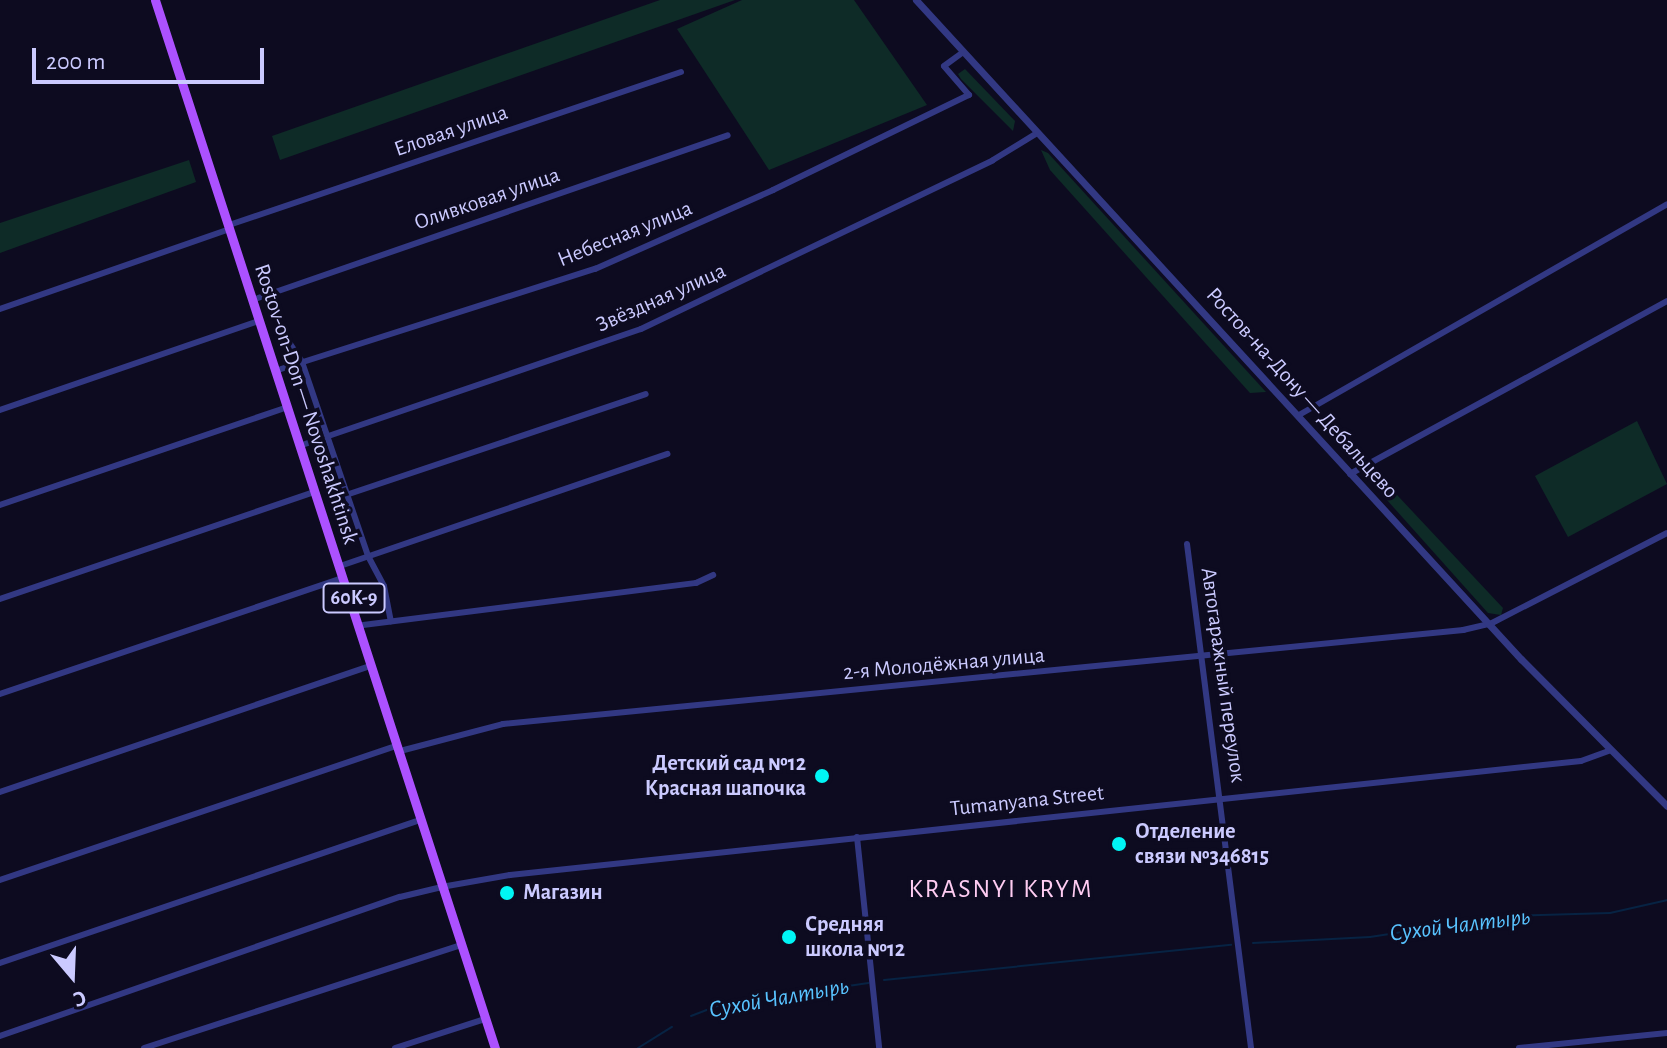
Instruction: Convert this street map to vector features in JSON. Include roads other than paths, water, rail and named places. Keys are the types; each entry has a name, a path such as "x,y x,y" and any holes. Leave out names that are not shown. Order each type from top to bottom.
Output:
{"main road":[{"name":"Rostov-on-Don — Novoshakhtinsk","path":"157,0 371,666 401,748 420,820 497,1048"},
{"name":"Rostov-on-Don — Novoshakhtinsk","path":"231,226 281,369 497,1048"}],"street":[{"name":"Ростов-на-Дону — Дебальцево","path":"916,0 1350,474 1609,751 1666,804"},
{"name":"Небесная улица","path":"281,369 623,257 969,95 944,66 963,52"},
{"name":"Еловая улица","path":"0,309 231,226 681,72"},
{"name":"Звёздная улица","path":"305,444 641,329 1016,148 1037,133"},
{"name":"Оливковая улица","path":"258,298 728,135"},
{"path":"1299,415 1667,204"},
{"path":"269,294 284,335 302,362 368,556 384,586 391,621"},
{"path":"1350,474 1667,301"},
{"path":"0,410 259,321"},
{"path":"349,494 646,394"},
{"path":"0,505 288,407"},
{"path":"343,565 668,454"},
{"path":"0,599 315,492"},
{"path":"1490,624 1667,533"},
{"name":"Автогаражный переулок","path":"1187,544 1251,1048"},
{"path":"363,625 696,583 713,575"},
{"path":"0,694 343,578"},
{"name":"2-я Молодёжная улица","path":"0,880 401,748 503,724 1203,657 1490,624"},
{"path":"0,792 371,666"},
{"name":"Tumanyana Street","path":"0,1036 400,897 510,875 1581,761 1609,751"},
{"path":"0,963 420,820"},
{"path":"857,837 879,1048"},
{"path":"144,1048 461,945"},
{"path":"395,1048 485,1019"},
{"path":"1519,1048 1667,1033"}],"waterway":[{"name":"Сухой Чалтырь","path":"1253,943 1370,937 1508,916 1610,913 1667,900"},
{"name":"Сухой Чалтырь","path":"884,980 1231,945"},
{"name":"Сухой Чалтырь","path":"691,1016 719,1005 868,983"},
{"name":"Сухой Чалтырь","path":"638,1048 672,1027"}],"place":[{"name":"Детский сад №12 Красная шапочка","path":"822,776"},
{"name":"Отделение связи №346815","path":"1119,844"},
{"name":"Магазин","path":"507,893"},
{"name":"Средняя школа №12","path":"789,937"}],"district":[{"name":"KRASNYI KRYM","path":"1001,890"}]}
